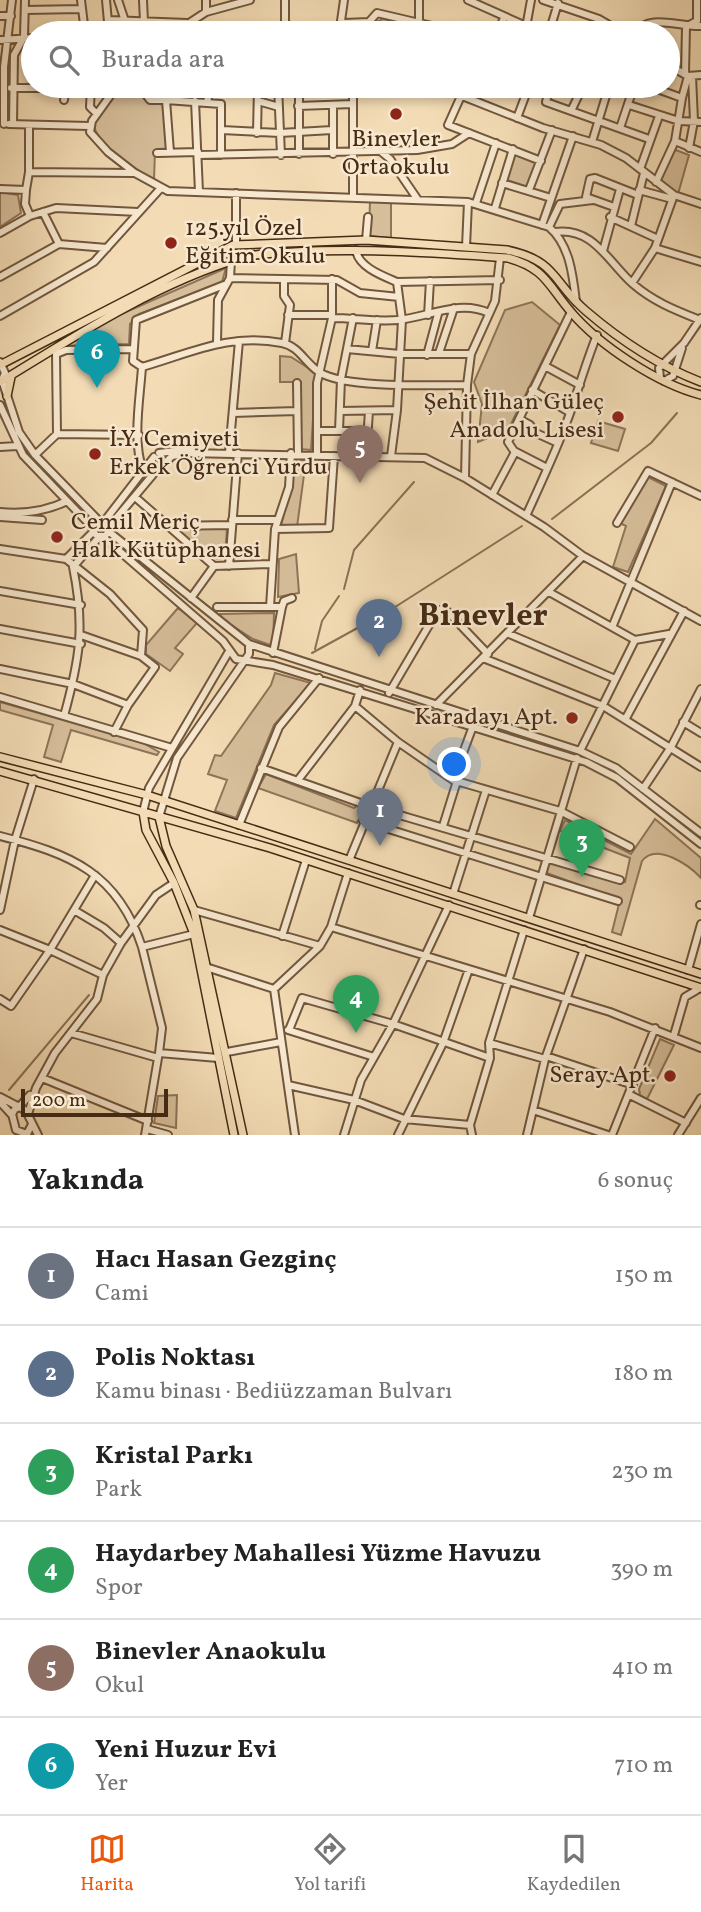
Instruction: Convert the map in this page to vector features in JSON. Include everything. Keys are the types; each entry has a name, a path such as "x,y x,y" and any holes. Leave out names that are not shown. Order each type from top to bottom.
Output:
{"main road":[{"path":"2,362 234,246 366,240 527,254 558,275 576,302 626,342 673,371 701,382"},
{"path":"234,246 243,250 235,260"},
{"path":"234,246 228,255 235,260"},
{"path":"1,381 157,290 235,260 356,250 500,258 527,263 536,269 571,312 625,358 662,379 701,395"},
{"path":"7,396 9,379 15,372"},
{"path":"0,757 146,795 349,858 701,974"},
{"path":"0,771 348,873 700,988"},
{"path":"131,808 145,825 174,883 194,934 234,1135"},
{"path":"143,812 145,825"},
{"path":"159,817 161,831 194,910 209,968 243,1135"},
{"path":"161,831 166,824 176,822"}],"street":[{"path":"12,0 11,16 4,40 2,124 89,126"},
{"path":"25,0 25,21"},
{"path":"46,0 46,10"},
{"path":"81,0 84,21"},
{"path":"106,0 109,20 125,21 118,0"},
{"path":"143,0 144,21"},
{"path":"206,0 206,12"},
{"path":"190,21 206,12 250,0"},
{"path":"285,0 285,21"},
{"path":"341,21 344,0"},
{"path":"419,0 419,21"},
{"path":"468,0 510,21"},
{"path":"528,21 531,0"},
{"path":"543,0 558,3 602,21"},
{"path":"686,27 697,20 697,0"},
{"path":"553,21 558,3"},
{"path":"25,10 82,9"},
{"path":"370,21 377,13 414,21"},
{"path":"0,16 11,16"},
{"path":"680,26 701,26"},
{"path":"686,27 688,75 697,122 689,148"},
{"path":"13,124 11,88 14,55 21,42"},
{"path":"680,71 688,75 701,75"},
{"path":"656,182 675,141 688,75"},
{"path":"11,88 21,87"},
{"path":"89,98 90,107 96,113"},
{"path":"89,126 108,98"},
{"path":"148,98 221,104 221,155"},
{"path":"207,103 208,98"},
{"path":"257,133 258,98"},
{"path":"279,98 281,155"},
{"path":"298,98 299,154"},
{"path":"353,98 353,197"},
{"path":"460,98 448,125 541,161"},
{"path":"466,98 592,142 626,158 673,197"},
{"path":"517,118 523,98"},
{"path":"548,98 547,102 649,139"},
{"path":"572,109 576,98"},
{"path":"592,142 606,98"},
{"path":"620,128 631,98"},
{"path":"166,100 170,152"},
{"path":"195,101 199,192"},
{"path":"258,102 279,107"},
{"path":"298,106 353,104"},
{"path":"332,105 332,154"},
{"path":"629,105 678,121 697,122"},
{"path":"631,226 649,139 659,116"},
{"path":"29,125 29,172 25,204 30,216"},
{"path":"89,126 108,152 160,189 472,203 495,208 555,232 592,239 632,283 667,308 701,319 684,343 658,371 662,379 671,378 684,343"},
{"path":"222,130 257,133 332,130"},
{"path":"529,190 552,130"},
{"path":"158,153 281,155 417,150 452,144 469,132"},
{"path":"545,226 551,198 573,136"},
{"path":"675,141 701,152"},
{"path":"466,247 472,203 496,143"},
{"path":"495,208 513,149"},
{"path":"379,150 390,159 418,200"},
{"path":"29,172 135,173"},
{"path":"614,207 586,197 590,179 595,178 620,189 701,204"},
{"path":"502,183 551,198"},
{"path":"0,189 26,190"},
{"path":"0,316 94,262 160,189"},
{"path":"603,251 610,217 620,189"},
{"path":"234,246 236,193"},
{"path":"632,283 655,248 673,197"},
{"path":"545,226 559,204 593,200"},
{"path":"0,233 30,216 73,207 138,212"},
{"path":"127,211 131,218"},
{"path":"43,212 59,244"},
{"path":"366,240 368,216"},
{"path":"610,217 658,239"},
{"path":"555,232 563,244 576,302"},
{"path":"0,277 59,244 107,248"},
{"path":"655,248 701,261"},
{"path":"356,250 357,256 366,265 397,282 499,280"},
{"path":"466,478 467,385 471,354 489,313 499,280 500,258"},
{"path":"217,342 218,300 230,278 235,260"},
{"path":"558,275 565,275 570,270"},
{"path":"230,278 332,279 360,293 399,297"},
{"path":"284,279 284,296 290,305 285,344"},
{"path":"317,455 319,372 330,317 332,279"},
{"path":"428,315 430,281"},
{"path":"391,456 397,410 402,320 397,282"},
{"path":"142,367 133,361 136,320 224,285"},
{"path":"288,315 402,320 474,306 489,313"},
{"path":"439,353 454,308"},
{"path":"547,468 515,452 508,442 571,312"},
{"path":"427,355 438,314"},
{"path":"339,431 341,379 353,318"},
{"path":"372,351 377,320"},
{"path":"526,516 558,443 580,385 583,366 597,335"},
{"path":"225,453 233,412 239,341"},
{"path":"142,367 217,342 239,341 285,344 300,353 319,372 341,379 399,384 467,385"},
{"path":"57,434 56,354 66,350 132,349"},
{"path":"347,349 400,355 471,354"},
{"path":"2,362 5,373 1,381 19,432 35,455 101,530 191,598 238,638 273,653 580,751 610,764 701,834"},
{"path":"545,366 580,385"},
{"path":"142,367 139,435 143,471"},
{"path":"270,607 275,529 289,487 295,454 297,383"},
{"path":"532,390 569,412"},
{"path":"0,405 17,446 41,476 228,649 232,658 319,678 577,758 609,772 701,844"},
{"path":"340,411 397,410"},
{"path":"233,412 297,411"},
{"path":"366,456 369,411"},
{"path":"519,419 530,425 536,433 558,443"},
{"path":"318,431 367,431"},
{"path":"35,455 57,434 139,435"},
{"path":"0,447 17,446"},
{"path":"64,716 73,684 81,635 81,605 73,567 156,455 175,449 225,453"},
{"path":"492,495 515,452"},
{"path":"66,559 135,497 172,456 188,453 238,453 425,458 466,478 583,556 701,621"},
{"path":"229,566 238,453"},
{"path":"156,455 154,462 163,464"},
{"path":"275,529 330,528 334,456"},
{"path":"617,523 648,471 701,496"},
{"path":"613,625 672,482"},
{"path":"135,497 165,526 214,565 271,564"},
{"path":"0,514 36,510 67,501"},
{"path":"0,514 42,520"},
{"path":"165,526 277,520"},
{"path":"0,549 66,559 110,594 143,629 141,656"},
{"path":"436,705 509,634 583,556"},
{"path":"191,598 214,565"},
{"path":"0,591 81,605"},
{"path":"549,592 613,625 635,640 669,634"},
{"path":"273,653 284,601 292,598"},
{"path":"217,607 282,607"},
{"path":"388,698 390,690 438,610 446,610 486,656 603,706 701,767"},
{"path":"626,719 669,634 684,611"},
{"path":"0,629 80,644"},
{"path":"509,634 614,678"},
{"path":"81,635 141,656 155,667 128,705 114,732"},
{"path":"143,812 146,795 227,659 228,649 238,638"},
{"path":"580,751 635,640"},
{"path":"159,817 177,758 249,654 249,644"},
{"path":"0,669 73,684 128,705"},
{"path":"240,825 279,727 319,678"},
{"path":"298,780 355,706 360,690"},
{"path":"643,789 671,747 701,690"},
{"path":"450,691 452,710"},
{"path":"0,697 172,748"},
{"path":"355,706 398,742 455,781 560,811 630,847"},
{"path":"682,722 701,733"},
{"path":"443,827 473,726"},
{"path":"349,858 398,742"},
{"path":"529,918 577,758"},
{"path":"261,768 369,806 620,880"},
{"path":"0,910 15,840 34,779"},
{"path":"453,894 486,790"},
{"path":"363,821 618,901"},
{"path":"0,836 72,859 108,884 135,925 162,1028 146,1132 168,1135"},
{"path":"282,936 306,860"},
{"path":"274,989 320,946 331,927 348,873"},
{"path":"0,999 11,1006 50,950 95,875"},
{"path":"32,1125 24,1135 15,1133 13,1111 36,1088 55,1053 97,999 103,975 121,943 156,895 174,883"},
{"path":"344,1135 354,1100 449,905"},
{"path":"74,910 104,928 121,943"},
{"path":"194,910 320,946"},
{"path":"688,970 701,924"},
{"path":"331,927 655,1028 701,1048"},
{"path":"0,930 103,975"},
{"path":"472,1135 470,1125 490,1058 489,1042 524,930"},
{"path":"142,947 194,934"},
{"path":"527,1135 546,1057 584,949"},
{"path":"209,968 274,989"},
{"path":"398,1135 443,1042 469,969"},
{"path":"674,1035 684,998 700,988"},
{"path":"274,989 295,1135"},
{"path":"289,1030 302,998 393,1024 490,1058"},
{"path":"533,1110 610,1135 630,1095 655,1028"},
{"path":"279,1030 289,1030 374,1057"},
{"path":"71,1033 159,1056 218,1058"},
{"path":"227,1052 281,1042"},
{"path":"489,1042 633,1085"},
{"path":"42,1078 148,1121"},
{"path":"288,1085 354,1100 404,1119 470,1125"},
{"path":"28,1114 36,1088"},
{"path":"630,1095 686,1123"},
{"path":"678,1135 701,1098"},
{"path":"0,1099 28,1114 38,1135"},
{"path":"0,1099 13,1117"}],"shaded area":[{"path":"111,98 146,98 164,105 168,150 155,151 154,180 110,150 97,134 93,124"},
{"path":"673,149 689,155 678,194 659,180"},
{"path":"515,153 537,162 527,188 507,180"},
{"path":"0,192 18,195 21,213 0,227"},
{"path":"370,200 391,200 391,238 369,236"},
{"path":"226,268 222,282 139,314 130,324 129,344 61,346 119,315"},
{"path":"532,302 560,325 508,430 478,442 482,404 474,382 505,310"},
{"path":"280,356 291,357 316,373 311,450 300,449 301,382 280,382"},
{"path":"598,421 625,429 618,451 591,443"},
{"path":"296,459 306,460 297,527 281,526"},
{"path":"644,475 666,486 628,572 613,567 626,526 618,522"},
{"path":"177,528 227,528 225,557 219,559 206,554"},
{"path":"296,554 299,593 278,597 279,559"},
{"path":"178,608 197,623 175,648 183,654 170,671 146,654 146,645"},
{"path":"274,613 273,646 253,639 222,619 220,614"},
{"path":"275,673 311,683 274,725 236,818 215,811 227,780 208,774 215,755 221,756 271,685"},
{"path":"0,702 143,743 159,752 157,755 71,730 61,762 44,757 53,725 0,710"},
{"path":"266,774 354,808 358,805 364,808 357,823 258,788"},
{"path":"655,819 701,858 701,878 689,867 672,858 655,854 648,856 642,861 621,935 612,932 620,900 544,872 548,861 625,882 630,858 560,831 565,820 631,854"},
{"path":"660,1039 674,1045 647,1099 640,1095 639,1089"},
{"path":"177,1095 176,1128 154,1123 158,1096"}],"waterway":[{"path":"552,519 651,443 677,413"},
{"path":"344,589 354,550 414,482"},
{"path":"312,653 392,609 522,526"},
{"path":"315,649 322,621 339,596"},
{"path":"9,1090 89,995"}],"place":[{"name":"Binevler Ortaokulu","path":"396,114"},
{"name":"125.yıl Özel Eğitim Okulu","path":"171,243"},
{"name":"Yeni Huzur Evi","path":"97,388"},
{"name":"Şehit İlhan Güleç Anadolu Lisesi","path":"618,417"},
{"name":"İ.Y. Cemiyeti Erkek Öğrenci Yurdu","path":"95,454"},
{"name":"Binevler Anaokulu","path":"360,483"},
{"name":"Cemil Meriç Halk Kütüphanesi","path":"57,537"},
{"name":"Polis Noktası","path":"379,657"},
{"name":"Karadayı Apt.","path":"572,718"},
{"name":"Hacı Hasan Gezginç","path":"380,846"},
{"name":"Kristal Parkı","path":"582,877"},
{"name":"Haydarbey Mahallesi Yüzme Havuzu","path":"356,1033"},
{"name":"Seray Apt.","path":"670,1076"}],"district":[{"name":"Binevler","path":"483,617"}]}
